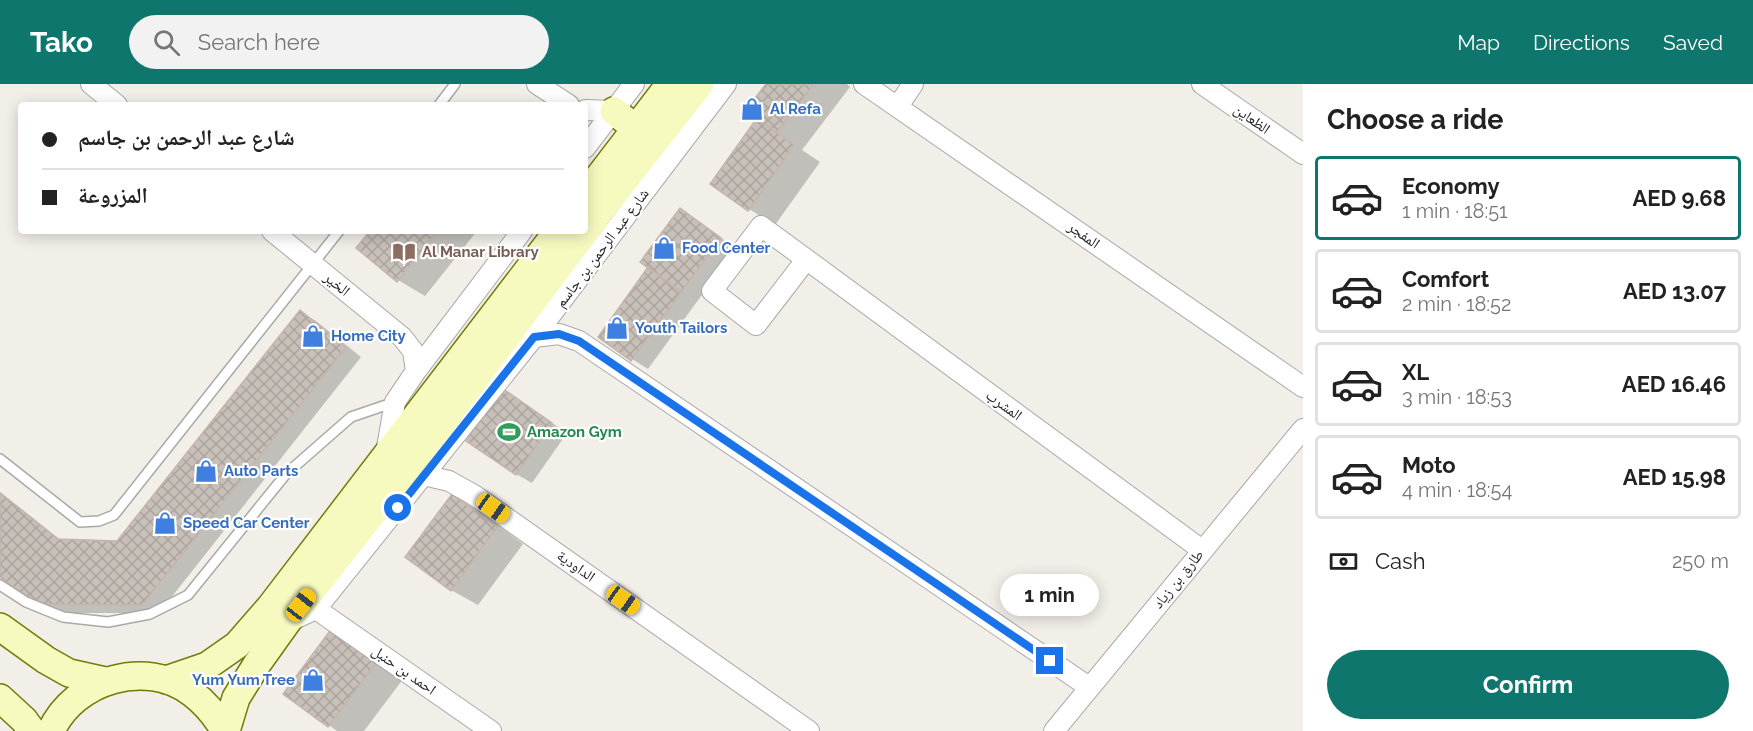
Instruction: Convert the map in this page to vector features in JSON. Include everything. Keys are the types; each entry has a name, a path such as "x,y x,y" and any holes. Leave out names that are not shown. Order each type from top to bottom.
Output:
{"main road":[{"path":"593,202 635,128 670,84"},
{"name":"شارع عبد الرحمن بن جاسم","path":"593,202 700,84"},
{"path":"614,111 635,128"},
{"path":"166,680 207,666 237,645 271,606 556,234"},
{"name":"شارع عبد الرحمن بن جاسم","path":"226,731 236,698 257,664 287,622 416,458 571,234"},
{"path":"0,627 46,660 69,673 105,681"},
{"path":"51,731 57,719 78,696 105,681 125,676 146,676 166,680 191,691 211,709 226,731"},
{"path":"0,698 24,720 32,731"}],"street":[{"path":"91,84 113,102"},
{"path":"588,144 634,84"},
{"name":"شارع عبد الرحمن بن جاسم","path":"287,622 316,609 534,337 726,84"},
{"name":"المفجر","path":"864,84 1303,387"},
{"path":"897,106 913,84"},
{"name":"الظعاين","path":"1202,84 1303,154"},
{"path":"549,95 564,102"},
{"path":"588,110 614,111"},
{"name":"المشرب","path":"806,260 756,326 711,291 761,226 1202,550"},
{"name":"الخير","path":"276,234 402,337 413,351 416,370"},
{"path":"386,455 395,402 416,370 520,234"},
{"path":"565,297 568,321 579,341"},
{"path":"534,337 559,334 579,341 1089,687"},
{"path":"402,337 421,340 442,336"},
{"name":"طارق بن زياد","path":"1054,731 1303,429"},
{"name":"الداودية","path":"424,475 449,481 474,495 809,731"},
{"name":"احمد بن حنبل","path":"316,609 490,731"}],"lane":[{"path":"441,102 455,84"},
{"path":"0,459 80,522 99,521 114,515 337,234"},
{"path":"0,585 26,602 63,617 108,622 150,614 188,595 286,474 351,417 395,402"}],"building":[{"path":"766,84 814,84 776,133 746,110"},
{"path":"757,118 794,145 748,211 710,184"},
{"path":"680,208 721,238 681,292 640,262"},
{"path":"368,234 436,234 397,282 356,248"},
{"path":"648,267 681,292 631,361 598,337"},
{"path":"300,310 346,347 142,605 35,604 0,577 0,493 58,539 117,541"},
{"name":"Amazon Gym","path":"502,388 552,423 516,475 466,441"},
{"path":"452,494 497,527 451,591 405,557"},
{"path":"332,628 377,662 328,727 283,694"}],"place":[{"name":"Al Refa","path":"752,109"},
{"name":"Food Center","path":"664,248"},
{"name":"Al Manar Library","path":"404,252"},
{"name":"Youth Tailors","path":"617,328"},
{"name":"Home City","path":"313,336"},
{"name":"Amazon Gym","path":"509,432"},
{"name":"Auto Parts","path":"206,471"},
{"name":"Speed Car Center","path":"165,523"},
{"name":"Yum Yum Tree","path":"313,680"}],"route":[{"path":"398,508 534,337 559,334 579,341 1050,661"}]}
